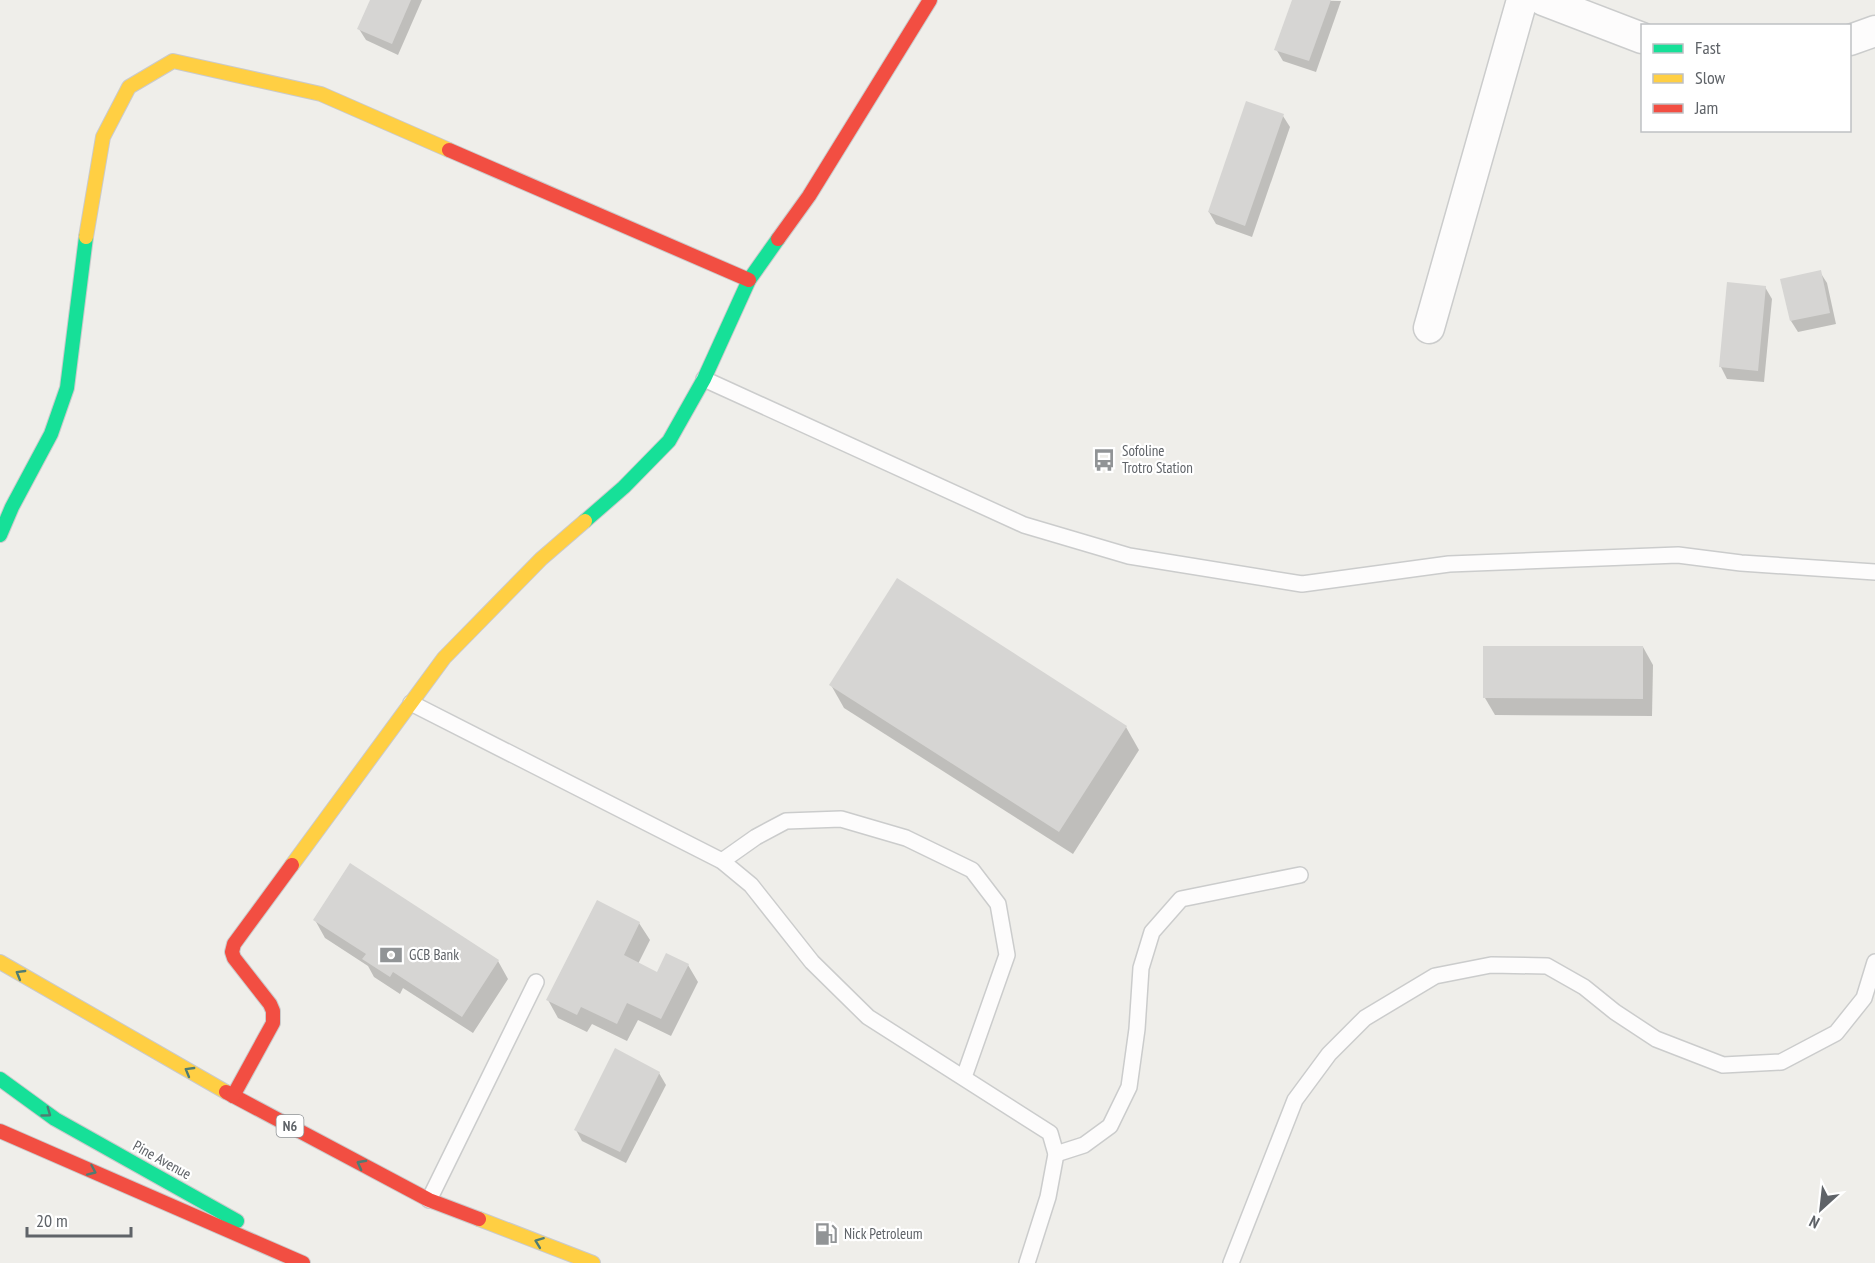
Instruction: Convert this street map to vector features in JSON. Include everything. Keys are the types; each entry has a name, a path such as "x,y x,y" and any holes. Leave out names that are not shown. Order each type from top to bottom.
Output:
{"main road":[{"path":"233,1096 273,1023 273,1011 270,1004 234,958 232,952 234,944 444,658 541,559 624,487 669,441 704,379 749,280 809,196 930,0"},
{"path":"0,535 12,507 51,434 67,388 83,254 103,137 129,87 173,61 321,94 749,280"},
{"name":"N6","path":"0,962 233,1096 429,1200 594,1263"},
{"name":"Pine Avenue","path":"0,1079 55,1119 312,1263"},
{"path":"0,1131 303,1263"}],"street":[{"path":"1429,328 1522,0"},
{"path":"1543,0 1641,38"},
{"path":"1851,40 1875,31"}],"lane":[{"path":"704,379 1024,525 1129,556 1302,584 1449,564 1678,555 1741,563 1875,572"},
{"path":"411,703 722,861 751,885 812,962 868,1017 1050,1133 1056,1154 1048,1197 1027,1263"},
{"path":"722,861 756,837 786,821 841,819 906,838 972,870 998,904 1007,955 964,1077"},
{"path":"1056,1154 1084,1145 1110,1126 1130,1088 1141,968 1152,932 1181,899 1300,875"},
{"path":"1231,1263 1295,1100 1329,1054 1365,1018 1436,976 1491,965 1547,966 1584,987 1656,1040 1723,1065 1781,1062 1836,1033 1864,998 1875,962"},
{"path":"429,1200 536,982"}],"building":[{"path":"370,0 411,0 392,44 357,29"},
{"path":"1292,0 1331,0 1309,61 1274,50"},
{"path":"1246,101 1284,114 1245,226 1208,212"},
{"path":"1821,270 1830,313 1790,321 1780,279"},
{"path":"1727,282 1766,286 1758,371 1719,367"},
{"path":"897,578 1127,726 1059,832 829,685"},
{"path":"1483,646 1643,646 1643,699 1483,698"},
{"path":"350,863 499,960 462,1017 393,972 390,977 362,959 366,954 313,920"},
{"path":"597,900 640,922 624,955 657,972 666,953 689,964 661,1019 627,1003 617,1024 581,1007 577,1015 546,1000"},
{"path":"615,1048 660,1072 620,1152 574,1130"}],"traffic: fast":[{"path":"0,535 12,507 51,434 67,388 86,237"},
{"path":"585,521 624,487 669,441 704,379 749,280 778,239"},
{"path":"0,1079 55,1119 237,1221"}],"traffic: slow":[{"path":"86,237 103,137 129,87 173,61 321,94 449,150"},
{"path":"292,865 444,658 541,559 585,521"},
{"path":"0,962 226,1092"},
{"path":"479,1219 593,1263"}],"traffic: jam":[{"path":"778,239 809,196 930,0"},
{"path":"449,150 749,280"},
{"path":"233,1096 273,1023 273,1011 270,1004 234,958 232,952 234,944 292,865"},
{"path":"226,1092 429,1200 479,1219"},
{"path":"0,1131 303,1263"}],"place":[{"name":"Sofoline Trotro Station","path":"1104,460"},
{"name":"GCB Bank","path":"391,955"},
{"name":"Nick Petroleum","path":"826,1234"}]}
